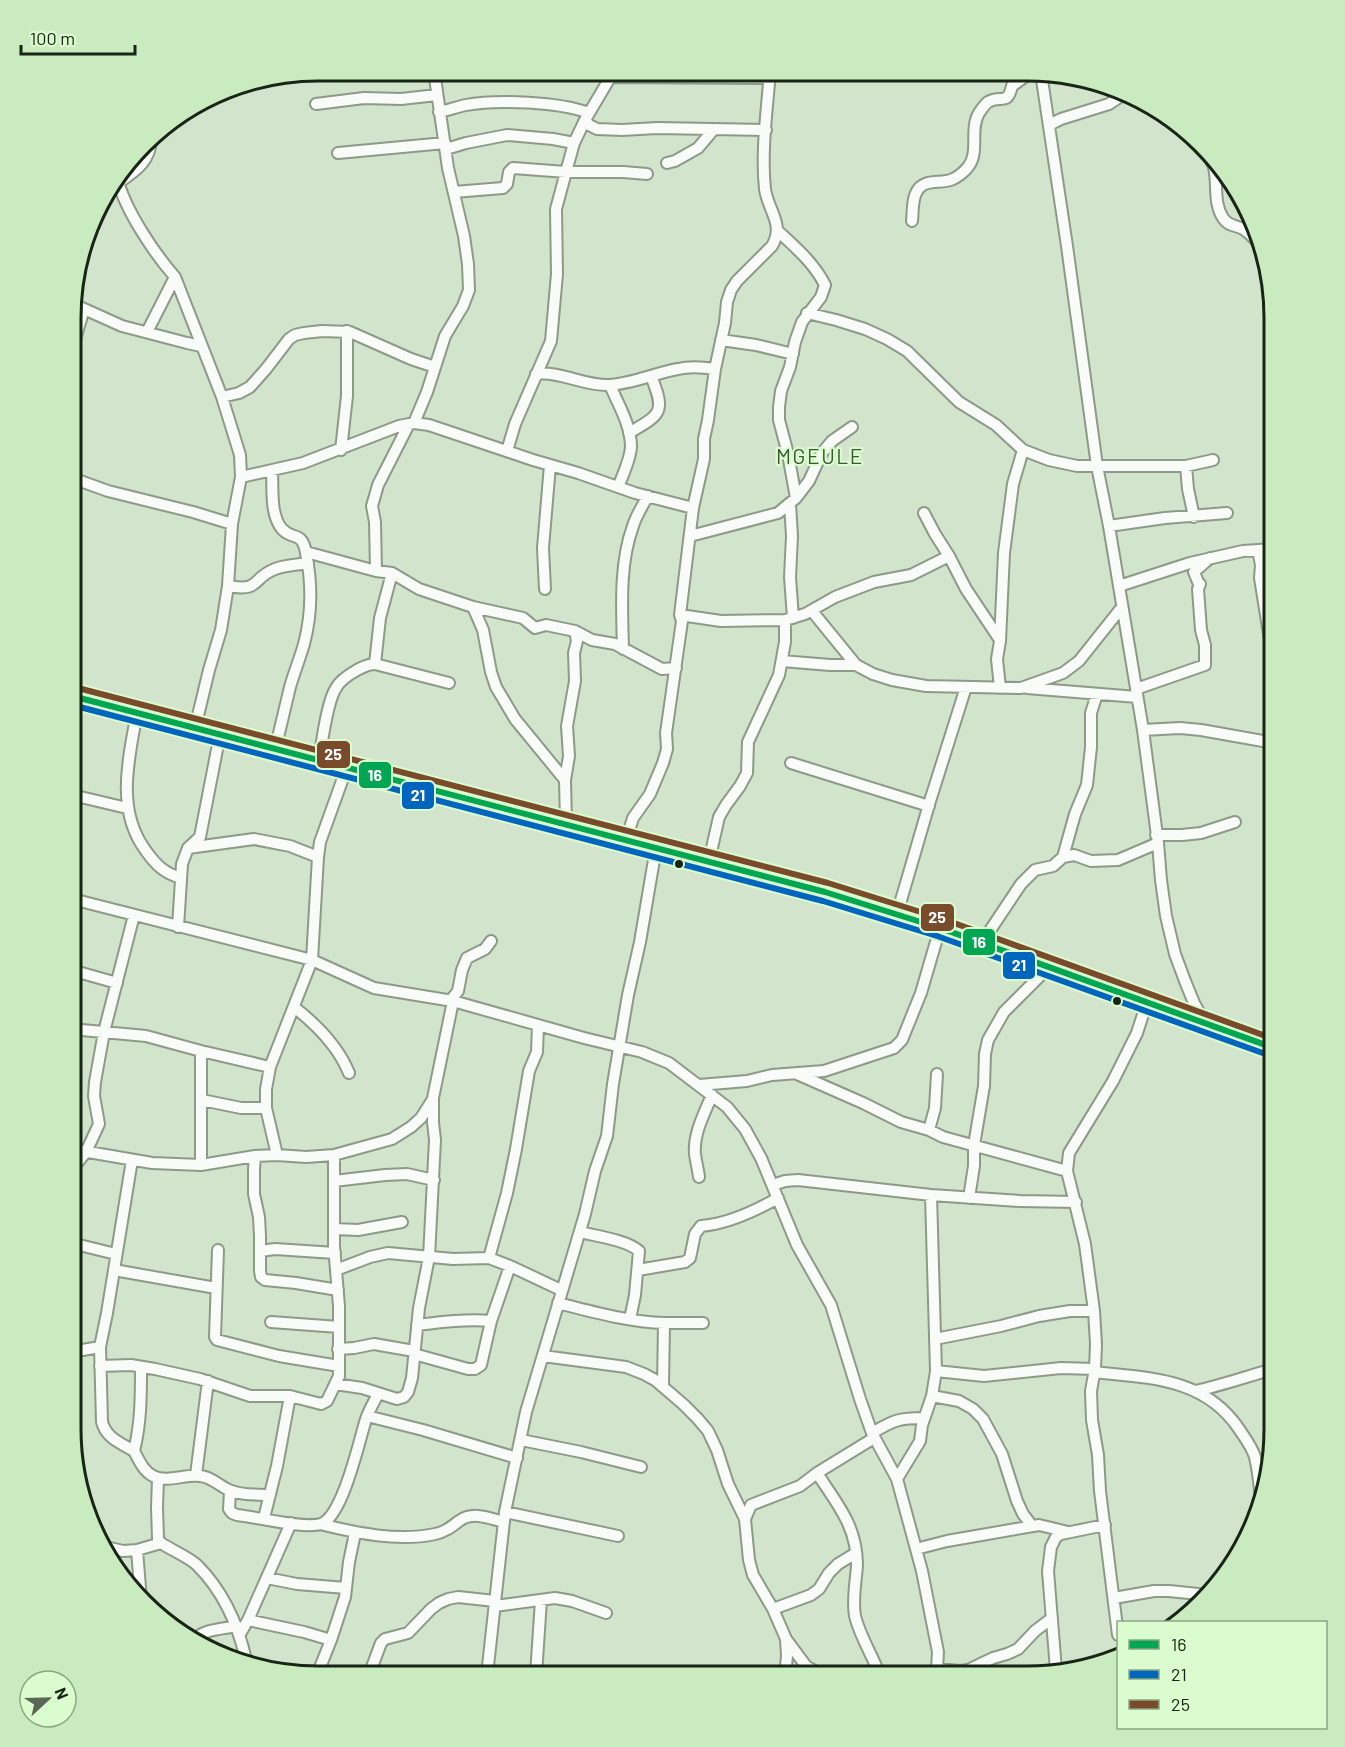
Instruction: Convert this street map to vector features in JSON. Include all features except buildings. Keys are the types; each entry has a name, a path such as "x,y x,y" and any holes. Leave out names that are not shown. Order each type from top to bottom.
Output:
{"main road":[{"path":"81,698 825,892 940,928 1264,1044"}],"street":[{"path":"376,571 375,522 372,506 378,485 412,424 445,336 463,306 469,290 468,264 448,168 435,81"},
{"path":"507,451 515,424 551,341 557,274 556,209 566,172 574,143 587,116 609,81"},
{"path":"626,841 633,818 650,794 667,750 666,733 682,621 680,615 693,507 704,459 704,439 727,302 731,290 777,238 778,231 765,191 764,162 770,81"},
{"path":"912,221 915,194 921,186 929,182 952,180 968,167 972,161 974,127 978,114 988,102 1010,95 1012,86 1017,81"},
{"path":"1042,82 1097,466 1143,730 1166,916 1175,954 1194,1003 1205,1023"},
{"path":"316,104 364,98 401,99 437,95"},
{"path":"1049,125 1109,104 1117,99"},
{"path":"439,112 468,105 501,102 568,106 587,116 589,125 597,129 766,130"},
{"path":"667,163 698,148 705,142 712,129"},
{"path":"338,153 446,146 507,135 574,143"},
{"path":"133,171 144,164 149,151"},
{"path":"454,192 503,188 513,168 647,174"},
{"path":"1214,173 1215,188 1224,220 1229,225 1248,234"},
{"path":"120,187 131,213 163,263 175,277 222,397 240,455 240,477 232,524 228,586 221,630 195,728"},
{"path":"709,861 719,817 747,773 748,742 779,675 789,619 793,501 788,454 779,420 781,391 802,322 821,297 825,285 812,264 778,231"},
{"path":"147,333 175,277"},
{"path":"81,319 84,309 122,326 201,346"},
{"path":"807,313 865,329 907,351 959,402 996,426 1023,450 1049,460 1077,466 1186,466 1213,460"},
{"path":"222,397 239,393 250,387 289,339 295,335 322,331 346,331 358,334 411,359 435,367"},
{"path":"341,450 347,396 346,331"},
{"path":"721,340 793,354"},
{"path":"536,374 547,373 610,385 678,368 715,369"},
{"path":"629,433 658,414 660,404 651,376"},
{"path":"610,385 629,433 631,449 618,487"},
{"path":"240,477 303,464 372,436 412,424 429,425 618,487 693,507"},
{"path":"690,536 778,513 793,501 809,481 822,453 832,441 852,427"},
{"path":"1000,688 997,659 1004,554 1013,484 1023,450"},
{"path":"545,589 543,548 550,465"},
{"path":"1186,466 1194,517"},
{"path":"272,471 277,519 283,530 301,539 307,558 310,582 310,614 304,643 290,687 275,750"},
{"path":"81,481 108,491 232,524"},
{"path":"623,649 626,554 632,527 648,496"},
{"path":"924,513 966,589 1000,640"},
{"path":"1109,526 1165,518 1227,513"},
{"path":"1258,550 1264,607"},
{"path":"1119,586 1210,558 1243,551 1264,550"},
{"path":"680,615 722,621 789,619 812,611 835,597 874,582 911,575 949,556"},
{"path":"228,586 247,588 272,570 307,558 392,573 419,589 473,607 523,618 535,628 546,625 575,631 592,640 615,644 662,669 676,668"},
{"path":"812,611 856,664 873,674 892,680 926,686 1021,688 1097,694 1137,693 1205,665 1205,645 1201,630 1198,589 1200,584 1194,572 1210,558"},
{"path":"375,664 380,618 392,573"},
{"path":"473,607 483,630 496,687 515,719 565,780"},
{"path":"1021,688 1063,673 1079,661 1122,607"},
{"path":"566,824 565,780 569,756 567,726 575,681 574,653 577,641 575,631"},
{"path":"782,661 830,665 856,664"},
{"path":"319,760 330,701 336,687 355,672 370,664 375,664 448,683"},
{"path":"897,915 928,806 966,687"},
{"path":"1063,857 1075,814 1087,785 1090,720 1097,694"},
{"path":"136,712 128,766 127,808 137,838 154,862 161,870 181,878"},
{"path":"1143,730 1180,728 1264,741"},
{"path":"177,927 182,864 188,848 200,837 220,734"},
{"path":"791,763 928,806"},
{"path":"277,1155 266,1108 266,1089 270,1067 312,960 320,842 347,767"},
{"path":"81,797 127,808"},
{"path":"981,944 1021,884 1035,870 1053,866 1063,857 1074,855 1091,861 1118,860 1157,839 1200,833 1235,822"},
{"path":"188,848 254,839 290,846 318,857"},
{"path":"488,1666 504,1517 526,1412 607,1136 619,1046 656,848"},
{"path":"81,901 312,960 374,988 452,1000 642,1052 669,1063 727,1107 745,1129 761,1158 797,1245 831,1305 873,1435 897,1479 916,1549 938,1652 935,1666"},
{"path":"81,1158 99,1124 94,1096 95,1082 104,1032 134,915"},
{"path":"699,1085 747,1081 772,1075 824,1071 894,1048 902,1040 921,993 940,928"},
{"path":"335,1384 362,1388 400,1399 407,1395 412,1378 417,1325 429,1257 434,1180 433,1098 452,1000 458,990 462,970 467,958 485,949 491,941"},
{"path":"969,1198 988,1040 1004,1012 1048,968"},
{"path":"81,973 117,984"},
{"path":"1117,1621 1092,1420 1091,1391 1096,1344 1094,1311 1085,1244 1067,1171 1069,1153 1113,1082 1137,1033 1147,1002"},
{"path":"294,1007 319,1028 340,1054 348,1073"},
{"path":"489,1258 507,1193 529,1071 537,1052 538,1025"},
{"path":"81,1030 146,1036 270,1067"},
{"path":"201,1051 201,1165"},
{"path":"797,1074 901,1122 930,1130 943,1137 1067,1171"},
{"path":"930,1130 935,1108 937,1074"},
{"path":"699,1178 698,1161 695,1155 696,1143 702,1118 712,1095"},
{"path":"81,1151 152,1164 201,1165 255,1156 334,1155 392,1138 421,1118 433,1098"},
{"path":"202,1100 242,1108 266,1108"},
{"path":"100,1366 141,1367 208,1381 250,1396 290,1396 321,1404 327,1401 339,1376 338,1290 334,1252 334,1155"},
{"path":"255,1156 260,1275 266,1280 338,1290"},
{"path":"132,1160 100,1347 104,1429 108,1435 134,1451 141,1465 150,1475 158,1478 196,1475 214,1479 230,1491 270,1495"},
{"path":"334,1181 407,1174 434,1180"},
{"path":"773,1185 798,1180 931,1195 1076,1202"},
{"path":"897,1479 920,1441 936,1371 931,1195"},
{"path":"638,1270 685,1262 690,1258 695,1234 701,1226 752,1213 778,1198"},
{"path":"334,1229 358,1230 402,1222"},
{"path":"580,1232 636,1248 639,1251 635,1295 630,1319"},
{"path":"81,1245 116,1254"},
{"path":"260,1251 275,1249 334,1252"},
{"path":"218,1250 215,1337 217,1340 279,1356 339,1366"},
{"path":"336,1269 380,1254 400,1253 453,1259 489,1258 561,1290"},
{"path":"338,1349 374,1344 414,1352 468,1369 479,1367 483,1362 491,1321 510,1266"},
{"path":"114,1270 216,1288"},
{"path":"558,1303 630,1319 664,1323 704,1323"},
{"path":"935,1339 1039,1316 1070,1311 1094,1311"},
{"path":"417,1325 449,1321 491,1321"},
{"path":"271,1322 339,1327"},
{"path":"663,1386 664,1323"},
{"path":"81,1350 100,1347"},
{"path":"543,1356 626,1367 644,1374 663,1386 698,1419 708,1431 717,1450 728,1484 745,1519 749,1560 753,1575 773,1609 786,1639 803,1666"},
{"path":"134,1451 140,1420 141,1367"},
{"path":"936,1371 984,1376 1061,1368 1153,1378 1183,1385 1219,1405 1235,1422 1248,1441 1259,1475"},
{"path":"1196,1391 1227,1384 1264,1371"},
{"path":"196,1475 208,1381"},
{"path":"320,1524 329,1519 342,1495 367,1416 378,1394"},
{"path":"264,1518 285,1430 290,1396"},
{"path":"932,1396 959,1401 973,1409 983,1419 1002,1454 1017,1501 1032,1526"},
{"path":"367,1416 517,1458"},
{"path":"745,1519 751,1505 800,1486 891,1422 899,1419 924,1418"},
{"path":"521,1440 641,1467"},
{"path":"817,1473 849,1522 854,1534 855,1616 876,1666"},
{"path":"158,1478 157,1533 161,1544 197,1565 216,1586 238,1630 244,1654"},
{"path":"230,1491 229,1509 237,1515 291,1523 320,1524 354,1532 417,1536 435,1534 444,1532 461,1520 473,1516 484,1516 504,1517 618,1536"},
{"path":"201,1635 238,1630 248,1620 291,1523"},
{"path":"916,1549 947,1541 1038,1525 1068,1532"},
{"path":"1056,1664 1048,1571 1051,1546 1056,1537 1068,1532 1105,1526"},
{"path":"320,1666 341,1613 354,1532"},
{"path":"114,1549 137,1550 161,1544"},
{"path":"137,1550 140,1585"},
{"path":"773,1609 811,1595 819,1589 838,1564 856,1553"},
{"path":"267,1578 297,1584 346,1588"},
{"path":"1114,1598 1169,1590 1197,1595"},
{"path":"372,1666 381,1642 408,1633 439,1603 459,1596 495,1604 555,1598 572,1601 606,1613"},
{"path":"537,1666 541,1600"},
{"path":"976,1666 1018,1649 1035,1631 1052,1618"},
{"path":"248,1620 331,1640"},
{"path":"786,1639 786,1666"}],"waterway":[{"path":"782,871 897,904"},
{"path":"903,906 983,932"},
{"path":"991,935 1070,964 1131,990"},
{"path":"1158,1000 1187,1007"},
{"path":"1214,1017 1264,1036"}],"transit line":[{"name":"25","path":"81,689 828,883 943,919 1264,1035"},
{"name":"16","path":"81,698 825,892 940,928 1264,1044"},
{"name":"21","path":"81,707 823,901 937,936 1264,1053"}],"district":[{"name":"MGEULE","path":"820,457"}]}
